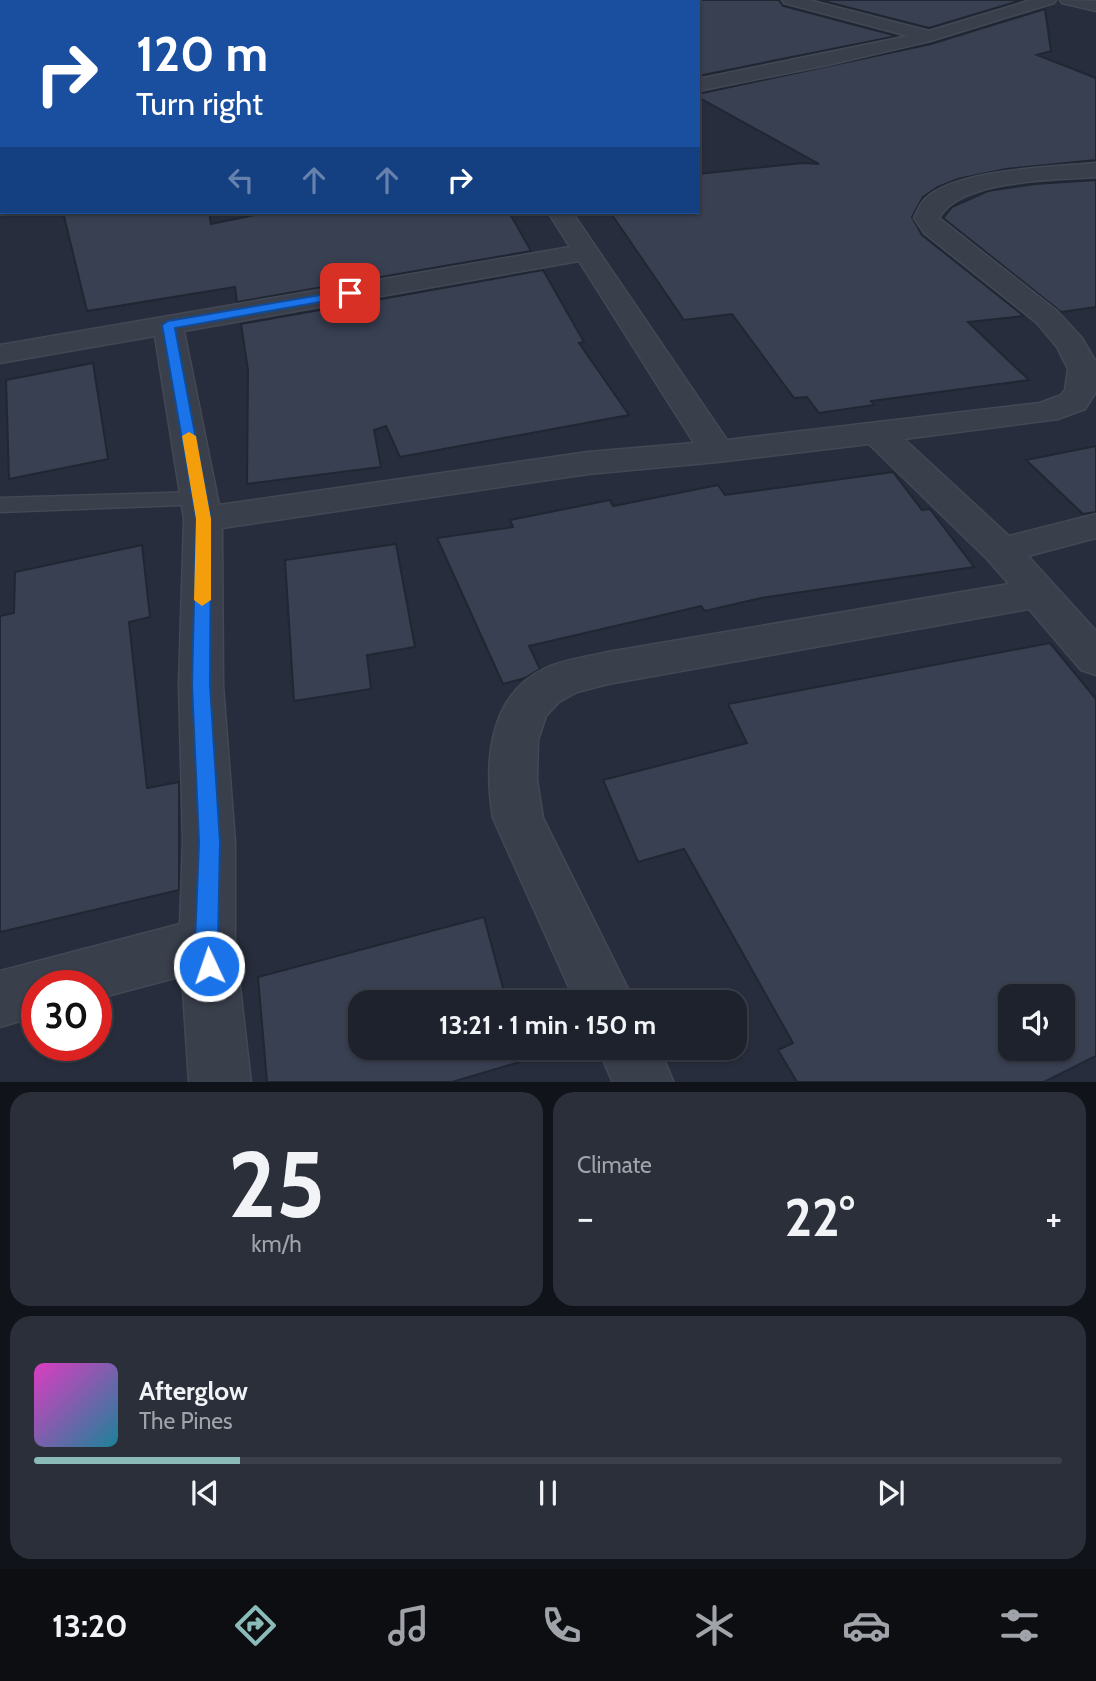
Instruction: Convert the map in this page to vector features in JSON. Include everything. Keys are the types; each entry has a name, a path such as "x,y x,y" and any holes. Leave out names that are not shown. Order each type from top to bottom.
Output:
{"street":[{"path":"790,0 930,36"},
{"path":"700,84 828,60 930,36 1048,0"},
{"path":"1068,0 1096,6"},
{"path":"201,509 588,463 717,452 877,433 1046,412 1073,402 1080,390 1084,369 1063,333 1047,317 933,228 926,218 932,203 958,190 986,182 1096,170"},
{"path":"561,214 717,452"},
{"path":"0,354 584,252"},
{"path":"168,325 201,509 201,685 209,842 207,943 220,1082"},
{"path":"877,433 1001,550 1096,659"},
{"path":"1001,550 1096,526"},
{"path":"600,990 518,818 512,791 510,761 521,719 535,696 560,680 608,668 1039,593"},
{"path":"106,970 207,943"},
{"path":"0,999 21,993"},
{"path":"633,1060 644,1082"}],"lane":[{"path":"0,505 201,509"}],"building":[{"path":"700,0 779,0 783,6 897,36 700,76"},
{"path":"819,0 1022,0 929,28"},
{"path":"1045,9 1051,51 1037,55 1096,78 1096,160 1006,169 958,179 923,197 912,217 922,235 1024,316 968,322 1029,380 871,401 874,405 819,413 807,397 794,398 732,314 684,320 611,214 700,214 700,174 803,163 819,164 700,98 700,94 931,44"},
{"path":"1096,180 1096,307 1061,312 943,218 952,207 988,191 1035,184"},
{"path":"63,214 209,214 211,224 259,214 510,214 531,251 237,302 235,287 87,311"},
{"path":"543,270 584,342 579,343 629,415 400,457 386,426 374,430 381,467 247,484 248,370 241,324"},
{"path":"93,363 108,459 9,479 6,380"},
{"path":"1096,446 1096,512 1083,514 1026,460"},
{"path":"893,472 922,510 930,509 974,567 761,598 705,611 701,606 529,646 540,669 525,678 503,684 437,538 513,527 510,520 610,500 613,506 718,485 725,495"},
{"path":"396,544 415,647 367,655 371,689 294,701 285,560"},
{"path":"142,545 150,617 129,622 147,788 179,782 179,890 0,932 0,616 14,613 15,572"},
{"path":"1050,643 1096,699 1096,1056 1044,1082 797,1082 778,1050 793,1043 684,849 638,862 603,780 747,743 728,704"},
{"path":"484,917 504,990 348,990 348,1060 523,1061 452,1082 267,1082 258,977"}],"slow traffic":[{"path":"189,436 203,519 202,600"}],"route":[{"path":"209,966 209,842 201,685 203,519 168,325 350,293"}]}
